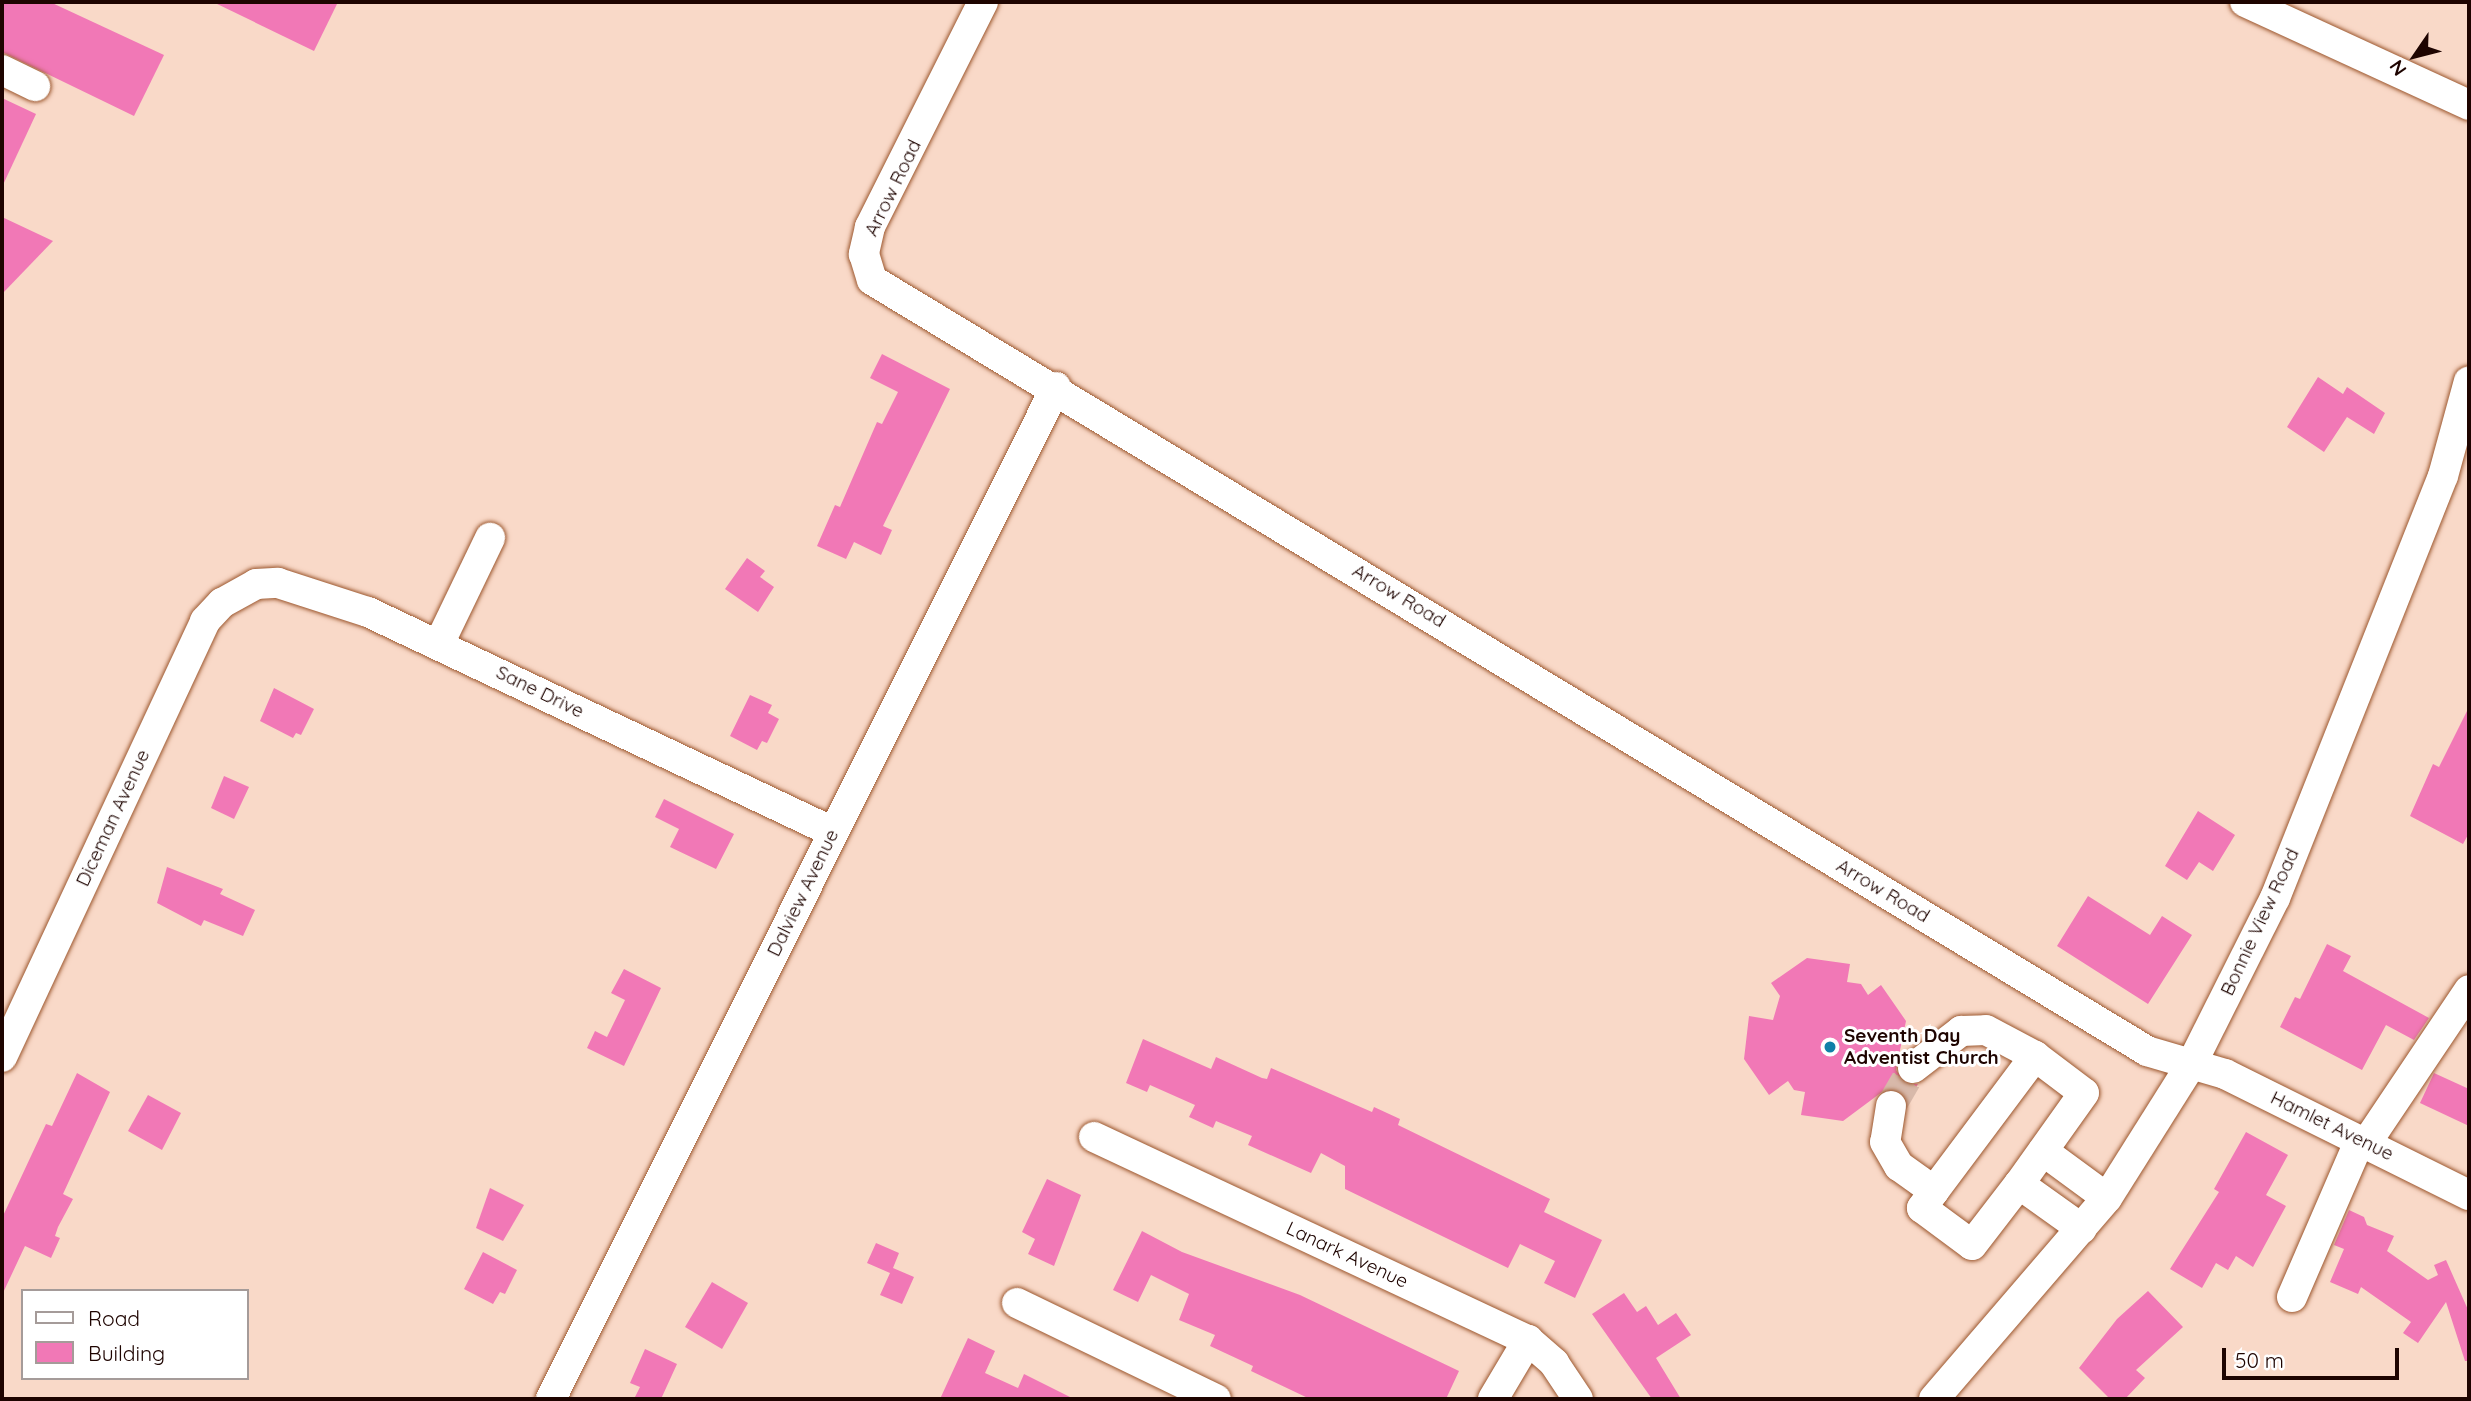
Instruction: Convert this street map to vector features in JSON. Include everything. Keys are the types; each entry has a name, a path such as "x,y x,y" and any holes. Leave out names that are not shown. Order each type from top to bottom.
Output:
{"street":[{"name":"Arrow Road","path":"984,2 870,227 864,254 872,280 1056,387 2147,1051 2192,1063"},
{"path":"2245,2 2469,105"},
{"path":"2,70 35,86"},
{"name":"Bonnie View Road","path":"1934,1399 2106,1198 2192,1063 2275,898 2443,476 2469,381"},
{"name":"Dalview Avenue","path":"551,1399 1056,387"},
{"path":"439,644 490,538"},
{"name":"Sane Drive","path":"240,591 278,583 368,612 833,832"},
{"name":"Diceman Avenue","path":"2,1057 205,621 240,591"},
{"path":"2292,1297 2363,1141 2469,990"},
{"path":"1913,1068 1961,1031 1986,1030 2035,1056 2084,1093 1972,1245 1922,1208 2035,1056"},
{"name":"Hamlet Avenue","path":"2192,1063 2363,1141 2469,1195"},
{"path":"1891,1107 1885,1142 1899,1166 1934,1191"},
{"name":"Lanark Avenue","path":"1094,1137 1528,1340 1554,1363 1578,1399"},
{"path":"2043,1152 2106,1198"},
{"path":"2019,1184 2082,1229"},
{"path":"1017,1303 1216,1399"},
{"path":"1493,1399 1528,1340"}],"building":[{"path":"2,2 50,2 164,55 134,116 2,52"},
{"path":"213,2 338,2 314,51"},
{"path":"2,98 36,114 2,187"},
{"path":"2,217 53,241 2,294"},
{"path":"882,354 950,389 883,526 892,530 881,555 854,542 846,559 817,546 835,505 840,507 877,422 882,424 898,392 870,378"},
{"path":"2318,377 2343,394 2347,387 2385,413 2374,434 2347,417 2324,452 2287,427"},
{"path":"747,558 765,571 760,577 774,587 758,612 725,589"},
{"path":"274,688 314,709 301,735 296,733 293,738 260,721"},
{"path":"750,695 772,705 768,713 779,719 767,743 762,741 757,750 730,736"},
{"path":"2469,707 2469,833 2463,844 2410,816 2433,764 2439,767"},
{"path":"224,776 249,787 234,819 211,808"},
{"path":"664,799 734,834 716,869 670,847 679,829 655,817"},
{"path":"2198,811 2235,835 2213,871 2199,862 2187,880 2165,866"},
{"path":"167,867 223,889 220,894 255,910 243,936 204,920 201,926 157,903"},
{"path":"2088,896 2150,935 2162,916 2192,935 2148,1004 2057,946"},
{"path":"2327,944 2351,956 2343,971 2429,1018 2414,1040 2386,1025 2362,1070 2280,1027 2295,997 2300,999"},
{"path":"1807,958 1850,964 1847,982 1861,984 1868,995 1881,985 1906,1021 1896,1070 1906,1084 1918,1084 1908,1101 1902,1092 1886,1089 1843,1121 1801,1115 1805,1092 1794,1090 1788,1081 1769,1095 1744,1059 1749,1016 1773,1020 1780,996 1771,983"},
{"path":"624,969 661,988 624,1066 587,1048 595,1031 607,1037 625,1000 611,993"},
{"path":"1143,1039 1211,1069 1216,1057 1267,1079 1271,1068 1372,1112 1374,1107 1400,1119 1398,1125 1550,1199 1544,1212 1602,1240 1575,1298 1544,1283 1555,1261 1520,1244 1508,1268 1345,1189 1345,1166 1321,1153 1311,1173 1248,1145 1252,1136 1216,1121 1213,1128 1189,1117 1195,1105 1150,1085 1147,1092 1126,1083"},
{"path":"77,1073 110,1092 63,1194 73,1199 58,1227 55,1236 60,1238 51,1258 25,1246 2,1295 2,1218 46,1124 52,1126"},
{"path":"2434,1073 2469,1089 2469,1126 2420,1103"},
{"path":"148,1095 181,1113 162,1150 128,1131"},
{"path":"2246,1132 2288,1155 2266,1195 2286,1206 2253,1267 2236,1256 2228,1270 2216,1263 2202,1288 2170,1269 2219,1192 2214,1189"},
{"path":"1047,1179 1081,1195 1054,1266 1028,1254 1035,1239 1022,1232"},
{"path":"490,1188 524,1205 503,1241 476,1228"},
{"path":"2349,1210 2364,1217 2367,1225 2394,1236 2387,1251 2428,1280 2438,1275 2434,1265 2446,1260 2469,1312 2469,1361 2465,1361 2446,1302 2418,1343 2403,1333 2411,1322 2361,1287 2358,1294 2330,1282 2344,1249 2334,1245"},
{"path":"1142,1231 1182,1252 1300,1295 1459,1371 1446,1399 1310,1399 1251,1371 1253,1366 1210,1346 1215,1335 1179,1320 1189,1294 1151,1275 1138,1302 1113,1290"},
{"path":"876,1243 899,1253 893,1268 914,1277 902,1304 880,1295 890,1273 867,1263"},
{"path":"483,1252 517,1270 505,1294 500,1292 493,1304 464,1289"},
{"path":"712,1282 748,1303 722,1349 685,1327"},
{"path":"2148,1291 2183,1327 2136,1370 2145,1378 2125,1399 2110,1399 2079,1368 2117,1319"},
{"path":"1624,1293 1637,1312 1646,1306 1658,1325 1676,1313 1691,1335 1656,1358 1681,1399 1652,1399 1592,1314"},
{"path":"968,1338 995,1351 985,1373 1018,1388 1024,1374 1074,1399 940,1399"},
{"path":"645,1349 677,1364 661,1399 634,1399 640,1387 630,1383"}],"tunnel":[{"path":"1891,1106 1913,1068"}],"place":[{"name":"Seventh Day Adventist Church","path":"1830,1047"}]}
